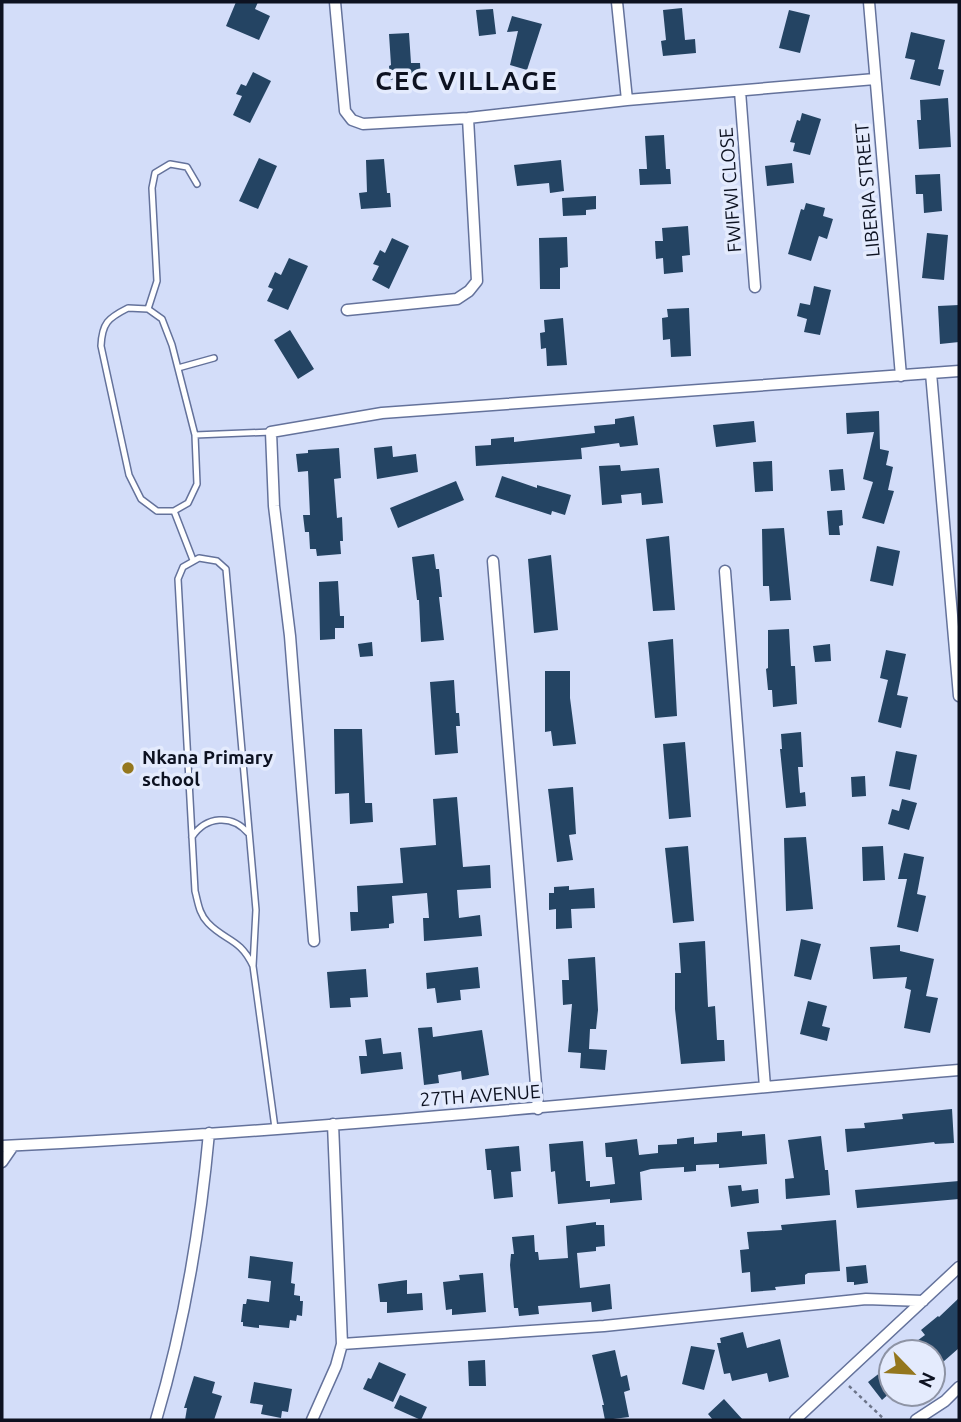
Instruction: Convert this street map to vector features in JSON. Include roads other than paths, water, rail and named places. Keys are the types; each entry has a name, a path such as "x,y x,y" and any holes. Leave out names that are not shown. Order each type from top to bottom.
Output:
{"street":[{"path":"335,2 345,111 352,120 363,124 468,118 627,100 875,79"},
{"path":"617,2 627,100"},
{"name":"LIBERIA STREET","path":"869,2 901,376"},
{"name":"FWIFWI CLOSE","path":"740,91 755,287"},
{"path":"347,310 457,299 477,281 468,118"},
{"path":"314,941 290,636 274,506 271,432 382,413 959,371"},
{"path":"931,373 959,696"},
{"path":"493,561 538,1109"},
{"path":"725,571 765,1087"},
{"name":"27TH AVENUE","path":"7,1146 538,1109 959,1070"},
{"path":"312,1420 336,1366 342,1344 333,1124"},
{"path":"156,1420 172,1366 193,1269 209,1133"},
{"path":"2,1162 7,1146"},
{"path":"795,1420 959,1268"},
{"path":"342,1344 604,1326 866,1298 923,1301"},
{"path":"916,1420 945,1401 959,1387"}],"lane":[{"path":"148,309 157,281 152,188 155,173 170,164 187,167 197,184"},
{"path":"128,308 148,309 162,319 195,435 197,484 188,503 174,511 157,511 141,499 129,475 101,346 102,328 114,316 128,308"},
{"path":"178,368 214,358"},
{"path":"195,435 271,432"},
{"path":"174,511 193,560"},
{"path":"253,965 238,943 208,923 199,909 195,891 178,579 183,567 193,560 211,559 226,569 256,910 253,965 275,1128"},
{"path":"192,837 207,822 221,819 240,825 249,835"}],"place":[{"name":"Nkana Primary school","path":"128,768"}],"district":[{"name":"CEC VILLAGE","path":"467,80"}]}
